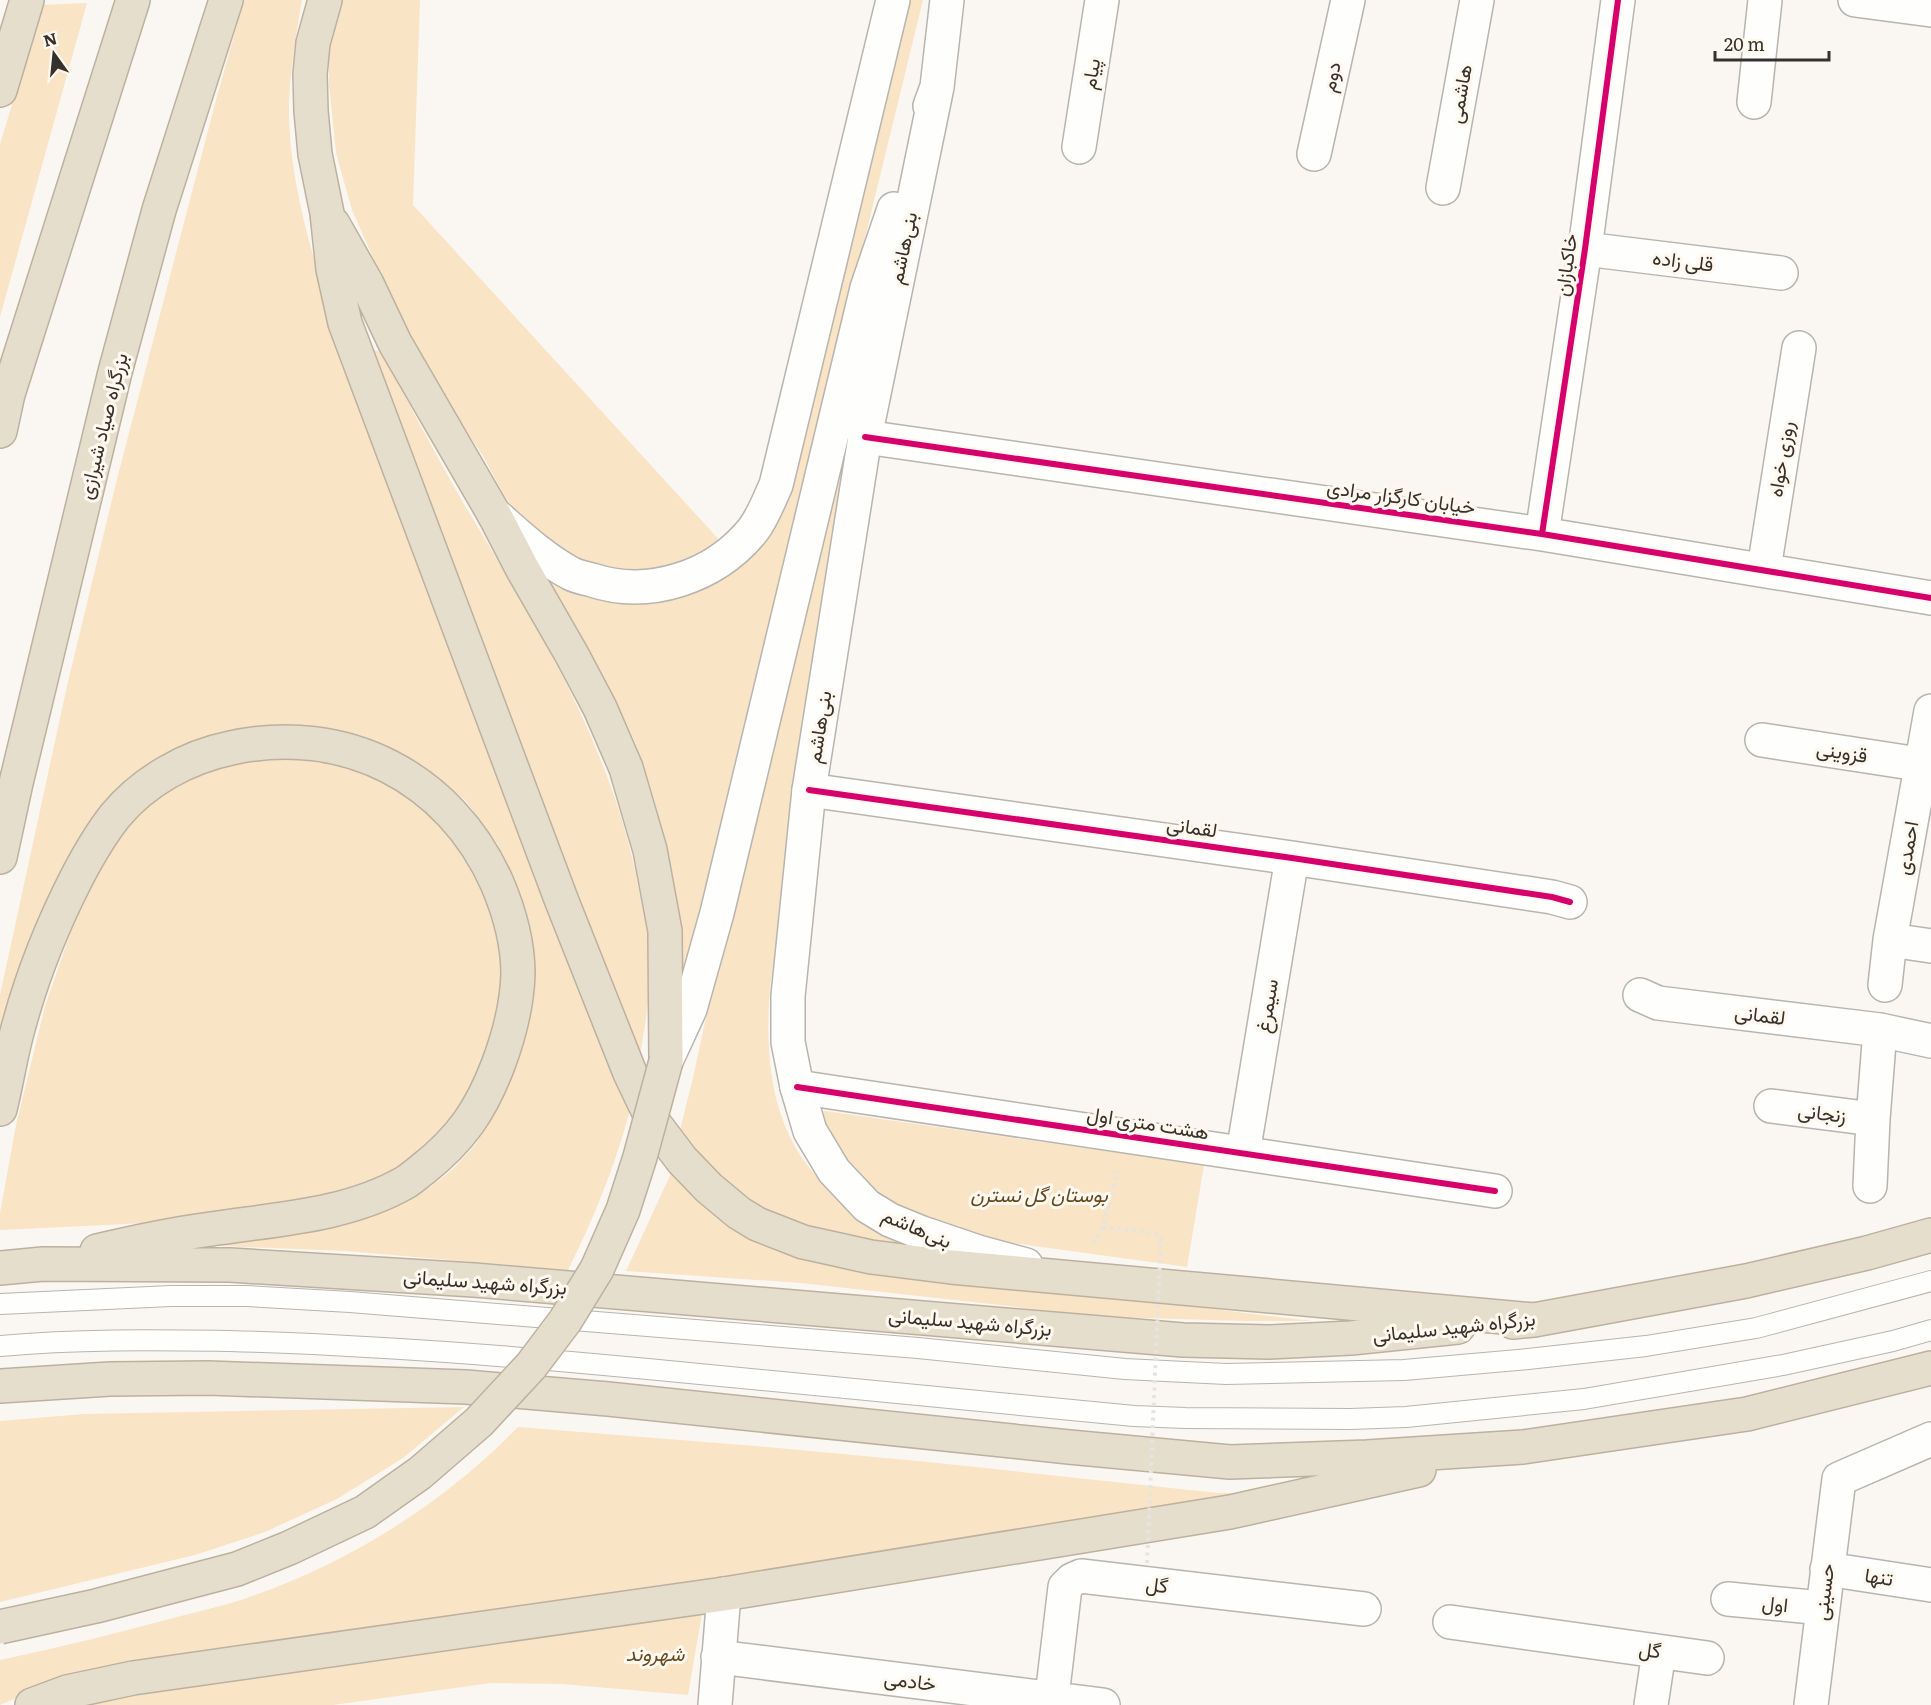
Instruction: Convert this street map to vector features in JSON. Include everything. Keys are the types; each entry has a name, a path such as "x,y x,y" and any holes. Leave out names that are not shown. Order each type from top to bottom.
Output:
{"highway":[{"path":"0,90 27,0"},
{"path":"0,431 12,383 133,0"},
{"name":"بزرگراه صیاد شیرازی","path":"0,857 115,372 159,210 226,0"},
{"path":"325,0 313,43 310,74 311,111 315,154 327,213 333,269 345,323 561,899 630,1073 654,1124 682,1160 739,1213 775,1232 803,1242 871,1257 951,1267 1534,1320"},
{"path":"0,1627 96,1606 237,1569 289,1548 365,1512 420,1473 479,1422 531,1366 565,1321 597,1269 623,1210 666,1061 665,931 651,850 626,768 600,708 572,655 401,353 367,284 327,213"},
{"path":"0,1109 19,1024 35,975 50,933 82,866 93,847 122,809 142,788 176,767 213,752 252,743 291,741 334,747 379,760 419,784 448,808 469,833 486,859 505,903 513,937 518,973 515,1005 506,1044 493,1078 474,1116 447,1148 407,1181 346,1206 285,1220 210,1229 131,1243 43,1264"},
{"name":"بزرگراه شهید سلیمانی","path":"0,1268 43,1264 230,1265 474,1280 1183,1340 1269,1342 1351,1338 1534,1320 1746,1281 1867,1253 1931,1235"},
{"path":"32,1705 67,1692 133,1678 724,1594 1230,1512 1523,1447 1747,1414 1931,1368"},
{"path":"0,1386 110,1379 208,1378 466,1387 608,1399 1230,1462 1367,1457 1523,1447"}],"street":[{"path":"666,1061 690,1009 717,913 867,288 937,87 947,0"},
{"name":"پیام","path":"1079,147 1102,0"},
{"name":"دوم","path":"1314,154 1348,0"},
{"name":"هاشمی","path":"1443,188 1477,0"},
{"name":"خاکبازان","path":"1542,534 1585,249 1618,0"},
{"path":"1754,102 1765,0"},
{"path":"1855,0 1931,10"},
{"path":"494,514 541,553 572,574 610,586 648,587 682,580 707,568 729,553 753,530 766,509 776,485 892,1"},
{"name":"بنی‌هاشم","path":"937,87 865,437 809,790 788,996 788,1042 797,1087 810,1131 834,1171 867,1206 890,1220 967,1248 1074,1278"},
{"name":"قلی زاده","path":"1585,249 1781,273"},
{"name":"روزی خواه","path":"1764,569 1799,348"},
{"name":"خیابان کارگزار مرادی","path":"865,437 1542,534 1931,598"},
{"name":"احمدی","path":"1885,985 1890,940 1926,765 1931,711"},
{"name":"قزوینی","path":"1762,740 1926,765"},
{"name":"لقمانی","path":"809,790 1292,858 1552,897 1570,902"},
{"name":"سیمرغ","path":"1243,1153 1292,858"},
{"path":"1890,940 1931,946"},
{"name":"لقمانی","path":"1640,995 1658,1003 1880,1030 1931,1041"},
{"path":"1870,1186 1880,1030"},
{"name":"هشت متری اول","path":"797,1087 1495,1191"},
{"name":"زنجانی","path":"1771,1107 1873,1119"},
{"name":"حسینی","path":"1811,1705 1839,1479 1931,1439"},
{"name":"تنها","path":"1827,1569 1931,1585"},
{"name":"گل","path":"1051,1702 1065,1587 1072,1580 1081,1576 1364,1609"},
{"path":"715,1705 724,1594"},
{"name":"اول","path":"1728,1599 1822,1608"},
{"name":"گل","path":"1450,1623 1707,1658"},
{"path":"1651,1705 1659,1652"},
{"name":"خادمی","path":"718,1657 1051,1702 1103,1705"}],"lane":[{"path":"0,1304 247,1296 350,1302 906,1347 1125,1369 1226,1374 1404,1370 1646,1346 1756,1328 1931,1281"},
{"path":"0,1346 94,1341 177,1340 335,1344 643,1368 1134,1416 1350,1419 1406,1417 1584,1399 1783,1365 1893,1341 1931,1330"}],"path":[{"path":"1126,1136 1103,1227 1161,1234 1147,1563"}],"green space":[{"path":"244,0 302,0 291,78 290,135 304,222 320,280 337,337 630,1110 603,1192 568,1270 345,1251 171,1244 269,1238 327,1228 409,1200 432,1186 453,1169 476,1144 507,1082 522,910 498,845 465,800 421,768 371,743 150,767 0,1039 0,995 67,686 117,479"},
{"path":"337,0 420,0 413,205 723,544 672,574 592,572 520,518 444,396 390,296 352,210 336,153 329,85 329,50"},
{"path":"911,0 923,0 674,1020 679,920 656,807 636,744 609,686 562,603 534,562 614,600 646,604 678,598 709,585 739,563"},
{"path":"87,3 0,317 0,144 40,5"},
{"path":"362,347 381,352 453,485 545,642 591,738 611,787 627,838 649,949 649,996 639,1061"},
{"path":"856,372 841,521 808,687 770,989 768,1017 771,1072 784,1124 796,1148 812,1171 839,1197 922,1247 833,1239 749,1207 677,1142"},
{"path":"272,757 322,760 361,770 399,788 431,814 451,838 478,880 495,926 503,979 499,1012 479,1079 448,1129 394,1171 348,1189 294,1204 169,1222 0,1230 0,1213 16,1125 45,1006 70,934 107,853 130,820 154,798 187,778 225,764"},
{"name":"بوستان گل نسترن","path":"818,1110 1204,1165 1187,1267 977,1238 907,1211 878,1194 854,1172 835,1147"},
{"path":"673,1169 725,1216 1079,1293 1312,1321 1107,1317 801,1283 626,1271"},
{"path":"464,1407 403,1458 337,1499 265,1532 195,1555 0,1602 0,1421 84,1414"},
{"path":"518,1427 928,1462 1218,1493 1287,1494 161,1659 33,1690 0,1705 0,1660 231,1603 285,1584 358,1549 426,1506 489,1455"},
{"name":"شهروند","path":"703,1608 688,1695 562,1684 491,1683 333,1705 62,1705"}],"cycle path":[{"path":"1542,534 1585,249 1618,0"},
{"path":"865,437 1542,534 1931,598"},
{"path":"809,790 1292,858 1552,897 1570,902"},
{"path":"797,1087 1495,1191"}]}
